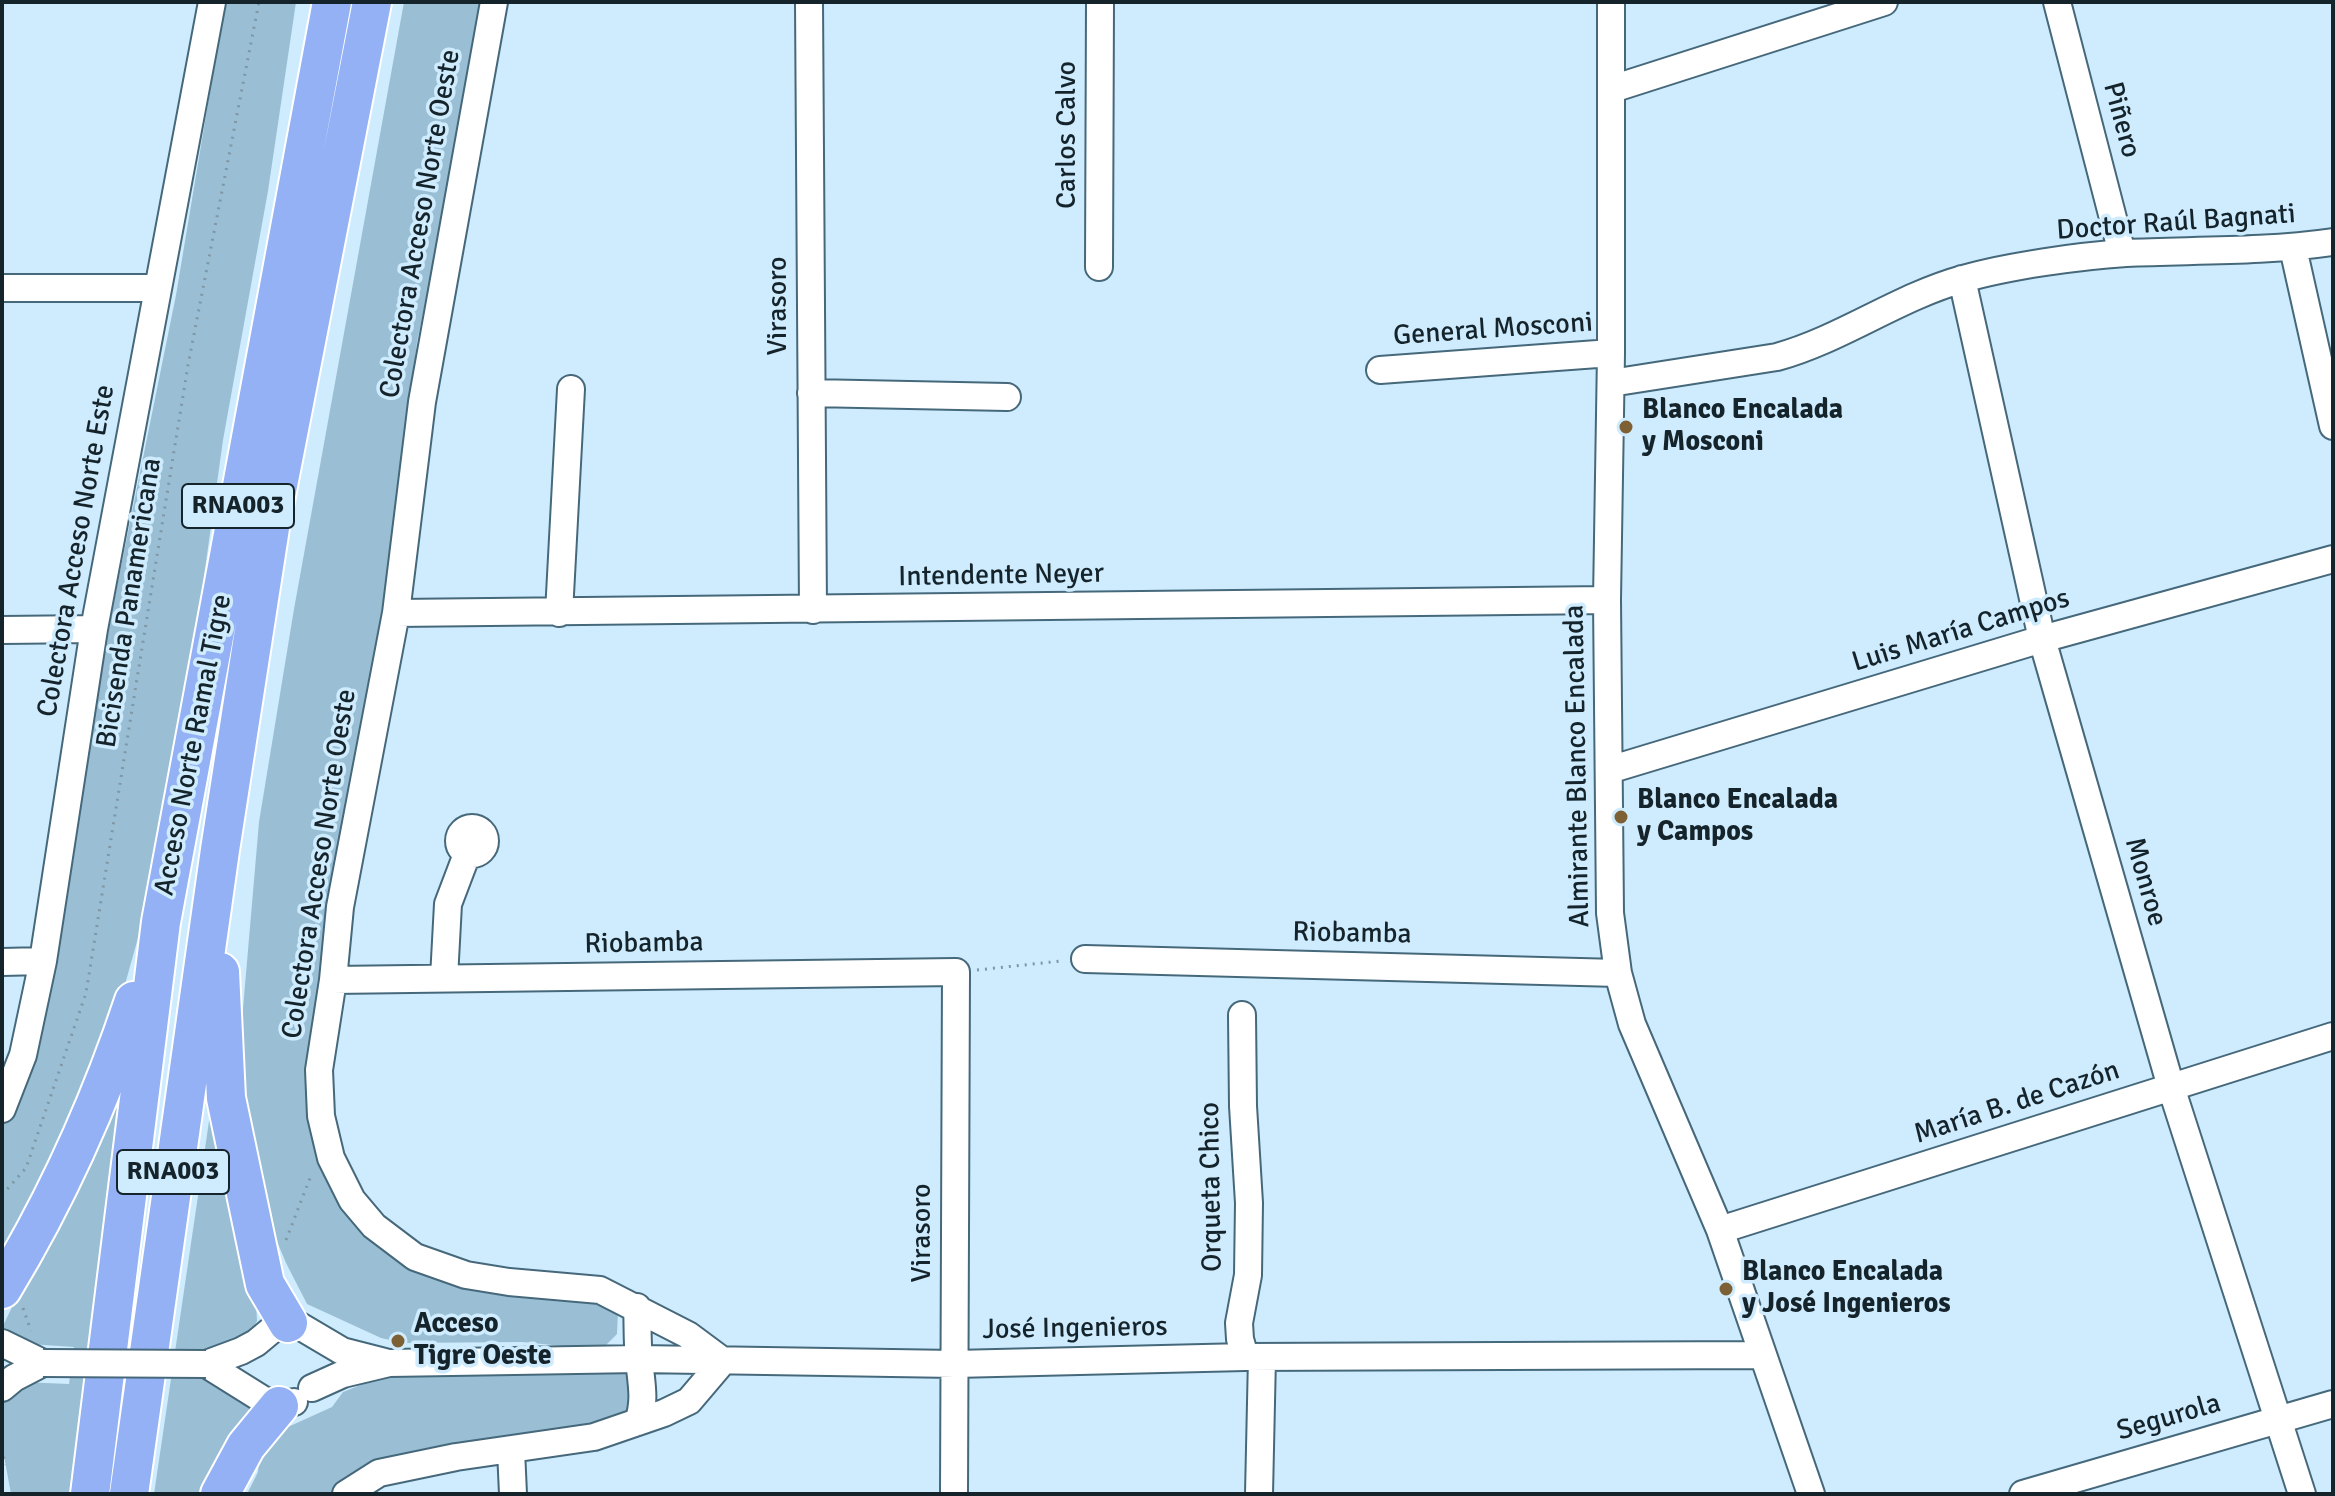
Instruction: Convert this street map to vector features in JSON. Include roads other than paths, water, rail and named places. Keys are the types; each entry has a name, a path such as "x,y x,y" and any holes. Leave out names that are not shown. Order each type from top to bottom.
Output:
{"highway":[{"path":"313,2 316,90"},
{"name":"Acceso Norte Ramal Tigre","path":"90,1494 161,922 332,2"},
{"name":"Acceso Norte Ramal Tigre","path":"129,1494 220,850 271,521 372,2"},
{"path":"339,169 389,2"},
{"path":"220,850 220,1003 226,1098 265,1284 300,1329"},
{"path":"10,1292 118,1050 161,922"},
{"path":"220,1494 246,1446 279,1406"}],"street":[{"name":"Colectora Acceso Norte Este","path":"2,1109 23,1055 43,961 94,629 212,2"},
{"name":"Colectora Acceso Norte Oeste","path":"494,2 422,402 396,613 340,907 319,1070 321,1116 331,1158 352,1200 374,1226 415,1257 466,1275 600,1290 688,1335 723,1361"},
{"name":"Virasoro","path":"809,2 813,610"},
{"name":"Carlos Calvo","path":"1099,267 1100,2"},
{"name":"Almirante Blanco Encalada","path":"1611,2 1611,383 1607,600 1610,913 1618,973 1632,1024 1720,1230 1811,1494"},
{"path":"1612,89 1884,2"},
{"name":"Piñero","path":"2057,2 2122,253"},
{"name":"Doctor Raúl Bagnati","path":"1611,383 1801,351 1962,279 2122,253 2293,248 2333,242"},
{"path":"2293,248 2333,426"},
{"name":"Monroe","path":"1962,279 2042,639 2171,1087 2302,1494"},
{"path":"2,288 157,288"},
{"name":"General Mosconi","path":"1380,370 1611,353"},
{"path":"559,613 571,389"},
{"path":"811,393 1007,397"},
{"name":"Luis María Campos","path":"1609,770 2042,639 2333,559"},
{"name":"Intendente Neyer","path":"396,613 1607,600"},
{"path":"2,630 94,629"},
{"path":"444,978 448,904 467,854"},
{"name":"Riobamba","path":"1085,959 1618,973"},
{"path":"2,962 43,961"},
{"name":"Virasoro","path":"954,1494 956,972"},
{"name":"Riobamba","path":"333,980 956,972"},
{"name":"Orqueta Chico","path":"1242,1015 1249,1203 1248,1275 1239,1323 1253,1357 1259,1494"},
{"name":"María B. de Cazón","path":"1720,1230 2333,1036"},
{"path":"637,1307 643,1391 643,1409 638,1422"},
{"path":"2,1343 43,1363 206,1364 241,1351 274,1328 300,1329 324,1356 323,1373 312,1388"},
{"name":"José Ingenieros","path":"300,1329 342,1351 389,1363"},
{"name":"José Ingenieros","path":"279,1406 296,1402 312,1388 343,1374 389,1363 639,1359 955,1364 1253,1357 1763,1355"},
{"path":"346,1494 379,1473 456,1457 594,1437 664,1413 689,1401 723,1361"},
{"path":"2,1388 43,1363"},
{"path":"206,1364 262,1399 279,1406"},
{"name":"Segurola","path":"2023,1494 2333,1404"},
{"path":"511,1450 513,1494"}],"place":[{"name":"Blanco Encalada y Mosconi","path":"1626,427"},
{"name":"Blanco Encalada y Campos","path":"1621,817"},
{"name":"Blanco Encalada y José Ingenieros","path":"1726,1289"},
{"name":"Acceso Tigre Oeste","path":"398,1341"}]}
